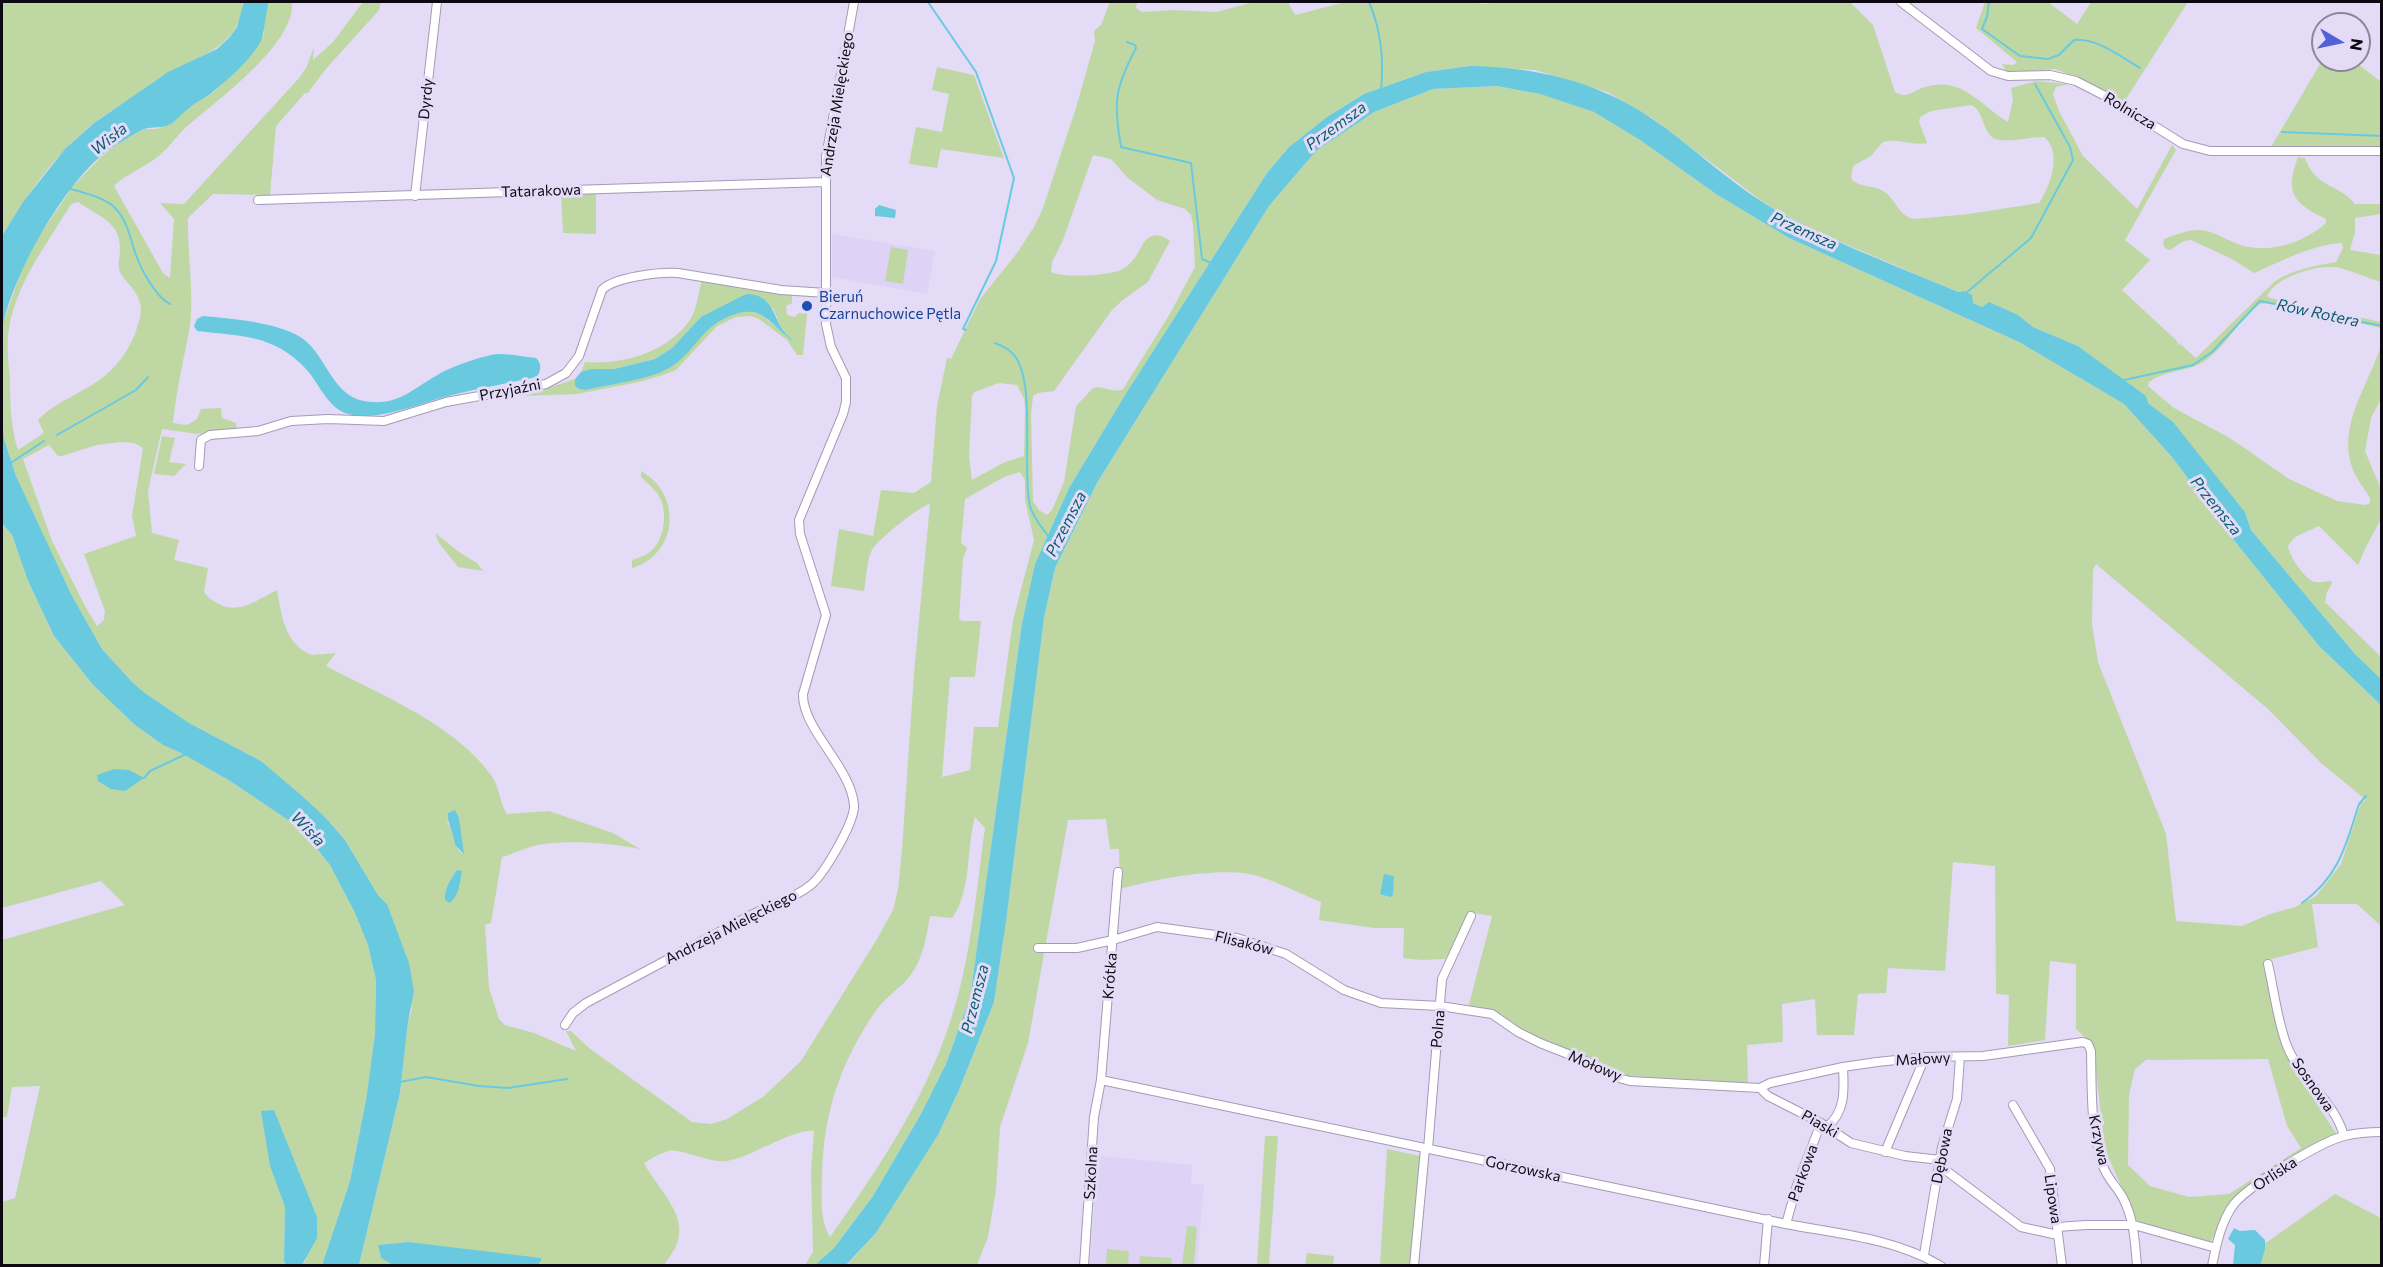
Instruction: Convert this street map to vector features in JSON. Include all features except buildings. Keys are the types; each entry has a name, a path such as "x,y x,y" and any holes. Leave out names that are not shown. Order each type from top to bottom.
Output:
{"street":[{"name":"Dyrdy","path":"415,196 437,2"},
{"name":"Andrzeja Mielęckiego","path":"565,1025 573,1013 586,1003 760,910 795,896 811,885 822,874 852,819 854,807 851,793 803,702 803,694 826,615 800,534 799,520 846,402 846,378 831,347 826,324 824,182 826,157 854,2"},
{"name":"Rolnicza","path":"1901,2 1991,71 2008,76 2050,75 2076,81 2111,99 2189,147 2210,151 2382,151"},
{"name":"Tatarakowa","path":"258,200 824,182"},
{"name":"Przyjaźni","path":"199,466 201,440 210,435 258,432 283,423 302,420 384,421 446,402 554,381 566,373 579,356 602,290 606,285 664,272 781,290 826,293"},
{"name":"Krótka","path":"1101,1080 1118,872"},
{"name":"Polna","path":"1414,1266 1444,973 1471,916"},
{"name":"Flisaków","path":"1038,948 1077,948 1157,927 1237,938 1286,954 1344,990 1372,1000 1381,1003 1440,1006"},
{"name":"Sosnowa","path":"2268,964 2287,1046 2296,1062 2328,1104 2344,1136"},
{"name":"Mołowy","path":"1440,1006 1492,1014 1518,1032 1540,1043 1583,1060 1615,1077 1630,1081 1760,1088"},
{"name":"Małowy","path":"1760,1088 1770,1083 1843,1067 1925,1057 1960,1057 2077,1042 2088,1044"},
{"name":"Krzywa","path":"2088,1044 2091,1051 2092,1106 2097,1143 2104,1169 2123,1198 2134,1225 2137,1266"},
{"path":"1885,1152 1925,1057"},
{"name":"Dębowa","path":"1924,1255 1946,1128 1957,1099 1960,1057"},
{"name":"Parkowa","path":"1786,1224 1797,1185 1824,1125 1834,1121 1841,1109 1843,1067"},
{"name":"Gorzowska","path":"1101,1080 1786,1224 1892,1243 1924,1255 1941,1266"},
{"name":"Szkolna","path":"1084,1266 1094,1117 1101,1080"},
{"name":"Piaski","path":"1760,1088 1768,1096 1824,1125 1851,1143 1940,1163 2021,1227 2058,1231 2086,1225 2134,1225 2216,1248"},
{"name":"Lipowa","path":"2013,1105 2050,1169 2062,1266"},
{"name":"Orliska","path":"2212,1266 2228,1215 2241,1197 2313,1150 2344,1136 2382,1132"},
{"path":"1764,1266 1768,1219"}],"shaded area":[{"path":"832,234 935,251 927,294 832,277"},
{"path":"1101,1156 1192,1165 1191,1184 1204,1185 1197,1265 1090,1266 1094,1204"}],"green space":[{"path":"2,2 244,2 235,29 227,39 207,54 160,77 103,116 66,148 21,205 2,236"},
{"path":"269,2 292,2 290,18 281,36 251,71 185,128 160,155 114,186 163,273 170,278 174,219 160,203 184,204 299,78 306,68 314,47 313,60 333,42 363,2 381,2 379,10 325,70 308,93 305,93 276,126 270,195 213,194 188,218 190,324 173,423 187,425 197,419 201,409 221,408 222,418 236,423 237,430 198,434 162,429 148,491 152,533 179,540 174,560 208,568 204,592 219,604 226,607 241,607 277,590 286,628 295,644 312,655 336,653 326,666 415,712 457,741 476,757 491,775 507,814 549,811 613,833 640,849 567,842 533,846 502,857 491,923 485,925 489,988 499,1019 505,1025 534,1033 576,1051 566,1031 571,1031 589,1048 692,1122 711,1124 727,1119 763,1097 801,1061 893,910 898,890 902,850 914,673 930,504 909,516 890,531 872,550 864,591 831,586 839,529 873,536 881,490 914,493 931,482 937,406 947,358 951,359 980,299 1017,253 1043,208 1076,108 1095,41 1094,31 1101,25 1110,2 1137,2 1136,8 1142,12 1173,10 1216,12 1254,2 1288,2 1295,15 1346,2 1472,2 1483,4 1502,2 1850,2 1873,25 1895,92 1900,94 1907,95 1934,85 1956,87 1972,95 2008,122 2013,100 2011,88 2036,81 2069,84 2056,87 2053,94 2059,111 2083,156 2137,209 2172,145 2176,150 2125,240 2150,260 2122,290 2177,341 2178,346 2179,343 2196,358 2274,282 2296,271 2336,262 2343,248 2342,243 2308,250 2254,273 2232,259 2191,240 2184,241 2170,250 2165,248 2164,239 2200,230 2211,232 2244,246 2266,248 2288,244 2308,236 2326,223 2326,219 2305,207 2294,195 2292,179 2294,169 2298,157 2305,158 2315,175 2355,204 2381,204 2381,214 2355,218 2355,232 2350,250 2381,255 2381,282 2340,268 2321,267 2310,269 2279,282 2267,296 2381,322 2381,328 2269,303 2260,304 2205,361 2155,378 2149,382 2148,386 2174,408 2230,438 2289,479 2337,501 2366,505 2370,503 2370,498 2353,470 2349,453 2349,437 2356,406 2381,345 2381,399 2371,418 2365,451 2381,489 2381,519 2358,565 2319,526 2295,537 2288,546 2294,561 2307,577 2315,582 2331,581 2325,602 2381,657 2381,679 2355,654 2251,530 2245,512 2173,423 2148,403 2145,396 2078,346 2033,327 2018,315 1983,308 1973,303 1964,291 1958,292 1810,229 1763,202 1652,118 1607,92 1535,70 1470,66 1426,72 1364,94 1327,117 1289,147 1267,173 1125,395 1069,488 1035,564 1022,623 970,998 946,1064 921,1114 873,1196 834,1248 815,1265 805,1265 813,1252 811,1172 814,1131 805,1131 727,1161 669,1151 644,1163 675,1211 679,1223 679,1235 675,1249 665,1263 667,1265 537,1265 541,1261 408,1242 378,1245 381,1258 395,1265 359,1265 400,1093 408,1022 412,1009 387,904 378,895 345,840 325,817 261,761 189,723 145,693 102,649 48,547 16,476 4,439 3,323 24,263 44,229 73,186 115,145 144,129 156,129 170,124 187,109 214,92 252,54 264,34 264,21","holes":["1971,105 1976,108 1986,130 1994,138 2010,140 2044,137 2050,143 2054,160 2047,188 2039,203 1969,214 1914,219 1905,215 1882,190 1853,181 1851,177 1853,166 1871,156 1883,142 1927,143 1919,122 1920,117 1931,111","1093,155 1111,159 1128,178 1157,200 1185,209 1191,215 1195,267 1168,317 1123,389 1115,391 1093,388 1076,406 1064,482 1052,510 1047,515 1039,510 1033,501 1031,415 1033,396 1054,391 1112,310 1148,282 1170,241 1154,235 1143,243 1135,258 1128,265 1121,270 1106,274 1086,276 1057,274 1051,272 1052,262 1063,240","78,202 100,216 117,233 120,272 139,298 141,315 125,354 112,370 42,416 38,420 44,433 18,450 11,408 8,336 17,300 42,251 71,204","999,383 1017,385 1024,399 1025,408 1024,456 1003,463 972,480 969,456 974,392","121,442 134,443 143,448 132,516 136,536 84,554 105,611 104,620 97,626 52,541 23,459 49,445 58,456 97,445","1020,472 1025,480 1025,500 1034,540 1013,620 998,727 974,727 970,770 942,777 950,677 975,677 981,621 959,619 963,559 967,548 961,543 965,499 1004,477","975,817 985,828 976,901 963,975 940,1051 898,1134 830,1237 823,1214 823,1151 830,1109 843,1069 875,1012 904,983 915,968 925,943 930,916 952,918 963,895","459,818 462,854 455,845 447,821"]},
{"path":"1985,2 2048,2 2077,24 2091,2 2188,2 2124,102 2081,79 2055,69 2007,73 2002,64 2013,65 2017,62 1976,28"},
{"path":"937,67 974,75 1004,158 941,149 937,168 909,164 916,127 942,132 949,94 932,90"},
{"path":"2315,72 2368,72 2381,82 2381,147 2271,147"},
{"path":"1497,86 1540,94 1594,112 1640,140 1716,194 1789,238 2019,342 2124,404 2172,457 2237,544 2319,646 2381,705 2381,926 2357,904 2312,904 2318,947 2264,961 2282,1040 2311,1095 2337,1135 2310,1149 2233,1199 2210,1243 2137,1221 2105,1150 2093,1045 2076,1029 2076,964 2050,961 2045,1040 2008,1046 2009,995 1996,994 1995,866 1953,862 1945,971 1888,968 1886,993 1858,994 1854,1035 1817,1035 1815,999 1782,1004 1783,1042 1747,1045 1748,1083 1614,1075 1527,1035 1495,1011 1468,1008 1492,916 1473,913 1445,959 1421,960 1403,958 1404,928 1374,928 1319,920 1321,902 1261,877 1229,872 1210,873 1152,881 1120,889 1119,849 1110,849 1106,819 1068,820 1028,1043 1000,1127 996,1190 988,1237 977,1265 846,1266 876,1233 938,1135 959,1090 994,1002 1044,618 1055,568 1097,483 1269,206 1316,151 1374,112 1433,89","holes":["2096,564 2268,709 2321,763 2366,800 2361,803 2341,864 2316,896 2295,907 2270,914 2242,926 2176,921 2166,834 2098,662 2092,624 2093,570","2268,1059 2287,1126 2301,1148 2229,1194 2189,1197 2150,1186 2128,1165 2129,1095 2135,1069 2146,1060"]},
{"path":"721,181 428,194 419,190"},
{"path":"721,187 726,190 596,194 596,234 563,233 561,195 418,200 418,198"},
{"path":"891,247 908,250 903,284 885,281"},
{"path":"702,279 792,293 792,303 786,306 787,315 795,317 799,313 807,314 803,355 797,355 787,340 759,319 751,316 736,317 717,326 676,370 666,374 639,382 577,394 524,396 575,379 575,386 579,389 673,366 707,329 720,320 737,313 750,311 760,314 791,339 782,329 773,308 701,317 672,348 655,359 614,369 591,369 581,372 585,362 629,358 644,354 669,340 690,320"},
{"path":"162,436 175,438 169,462 186,464 174,476 154,474"},
{"path":"641,471 655,481 664,494 669,508 670,523 659,551 647,561 632,568 632,560 648,553 659,541 664,519 660,498 641,477"},
{"path":"2,523 12,535 28,581 54,636 93,685 135,725 163,745 230,781 300,828 330,865 355,913 368,945 376,980 375,1034 366,1100 350,1181 322,1265 302,1265 306,1260 270,1166 285,1207 284,1261 286,1265 2,1265 2,1202 15,1198 40,1086 12,1087 7,1117 2,1117 2,940 125,905 101,881 2,908"},
{"path":"435,533 477,563 483,571 458,567 439,543"},
{"path":"1265,1136 1278,1136 1269,1265 1257,1265"},
{"path":"1387,1149 1420,1156 1411,1265 1380,1266"},
{"path":"2335,1194 2381,1218 2381,1265 2257,1266 2260,1247"},
{"path":"1187,1226 1197,1227 1194,1265 1182,1265"},
{"path":"1107,1249 1129,1251 1128,1265 1106,1265"},
{"path":"1307,1253 1334,1256 1333,1265 1305,1265"},
{"path":"1140,1256 1172,1258 1171,1265 1139,1265"}],"water":[{"name":"Wisła","path":"244,2 269,2 262,38 257,48 227,80 171,124 144,129 126,139 98,159 79,178 44,228 29,256 7,309 2,331 2,236 23,202 65,149 94,123 168,72 217,49 237,27"},
{"name":"Przemsza","path":"1470,66 1541,73 1564,78 1609,94 1651,118 1749,193 1810,229 1958,292 1964,291 1972,295 1973,303 1982,307 1989,302 2018,315 2033,327 2078,346 2146,396 2148,403 2173,422 2245,512 2251,530 2355,654 2381,679 2381,705 2319,646 2237,544 2172,457 2124,404 2019,342 1789,238 1716,194 1640,140 1594,112 1540,94 1497,86 1433,89 1374,112 1316,151 1269,206 1097,483 1055,568 1044,618 994,1002 959,1090 938,1135 876,1233 846,1265 815,1265 834,1248 873,1196 921,1114 946,1064 970,998 1022,623 1035,564 1069,488 1125,395 1267,173 1289,147 1327,117 1364,94 1426,72"},
{"path":"879,205 896,210 895,218 875,216 875,209"},
{"path":"746,294 760,297 769,304 782,329 794,342 762,315 743,312 730,316 711,327 686,355 662,371 585,390 575,386 575,379 581,372 591,369 614,369 655,359 672,348 701,317"},
{"path":"203,316 263,324 297,335 315,351 343,390 364,401 396,399 444,371 496,354 536,358 540,369 537,377 452,395 398,411 357,416 345,413 333,405 306,369 281,349 269,343 242,336 197,331 194,326 197,319"},
{"name":"Wisła","path":"2,411 4,439 16,476 71,594 102,649 145,693 189,723 261,761 301,795 345,840 378,895 387,904 409,963 414,991 400,1093 359,1265 322,1265 350,1181 366,1100 375,1034 376,980 368,945 355,913 330,865 300,828 230,781 163,745 135,725 93,685 54,636 28,581 12,535 2,523"},
{"path":"114,769 129,770 144,778 125,791 111,789 98,781 97,775"},
{"path":"455,810 459,818 464,854 455,845 449,821 448,813"},
{"path":"457,870 462,871 460,884 450,903 445,900 446,892"},
{"path":"1384,874 1394,876 1393,895 1390,897 1380,894"},
{"path":"274,1110 317,1217 317,1238 302,1265 286,1265 284,1261 285,1207 270,1166 261,1111"},
{"path":"2234,1228 2240,1231 2255,1230 2265,1240 2261,1263 2233,1265 2235,1245 2228,1239"},
{"path":"408,1242 541,1258 541,1261 537,1266 395,1266 381,1258 378,1245"}],"waterway":[{"path":"928,2 976,72 1014,178 996,261 963,329 966,330"},
{"path":"1369,2 1381,45 1381,90"},
{"path":"1989,2 1987,17 1982,29 2020,56 2048,59 2059,55 2074,40 2083,40 2109,49 2140,68"},
{"path":"1127,42 1135,45 1136,48 1124,74 1118,96 1117,118 1121,147 1191,163 1202,259 1211,263"},
{"path":"1966,293 2031,238 2073,160 2070,147 2035,84"},
{"path":"2282,132 2382,136"},
{"path":"68,188 100,198 115,208 126,224 138,261 146,276 160,296 170,304"},
{"name":"Rów Rotera","path":"2124,380 2193,365 2212,352 2260,301 2382,326"},
{"name":"Przemsza","path":"995,343 1011,352 1019,363 1024,380 1027,401 1030,506 1035,518 1049,537"},
{"path":"57,435 136,390 148,377"},
{"path":"9,464 44,441"},
{"path":"144,778 150,771 184,755"},
{"path":"2302,903 2315,893 2333,871 2340,859 2359,804 2366,796"},
{"path":"400,1082 426,1077 479,1086 508,1088 567,1079"}],"place":[{"name":"Bieruń Czarnuchowice Pętla","path":"807,306"}]}
